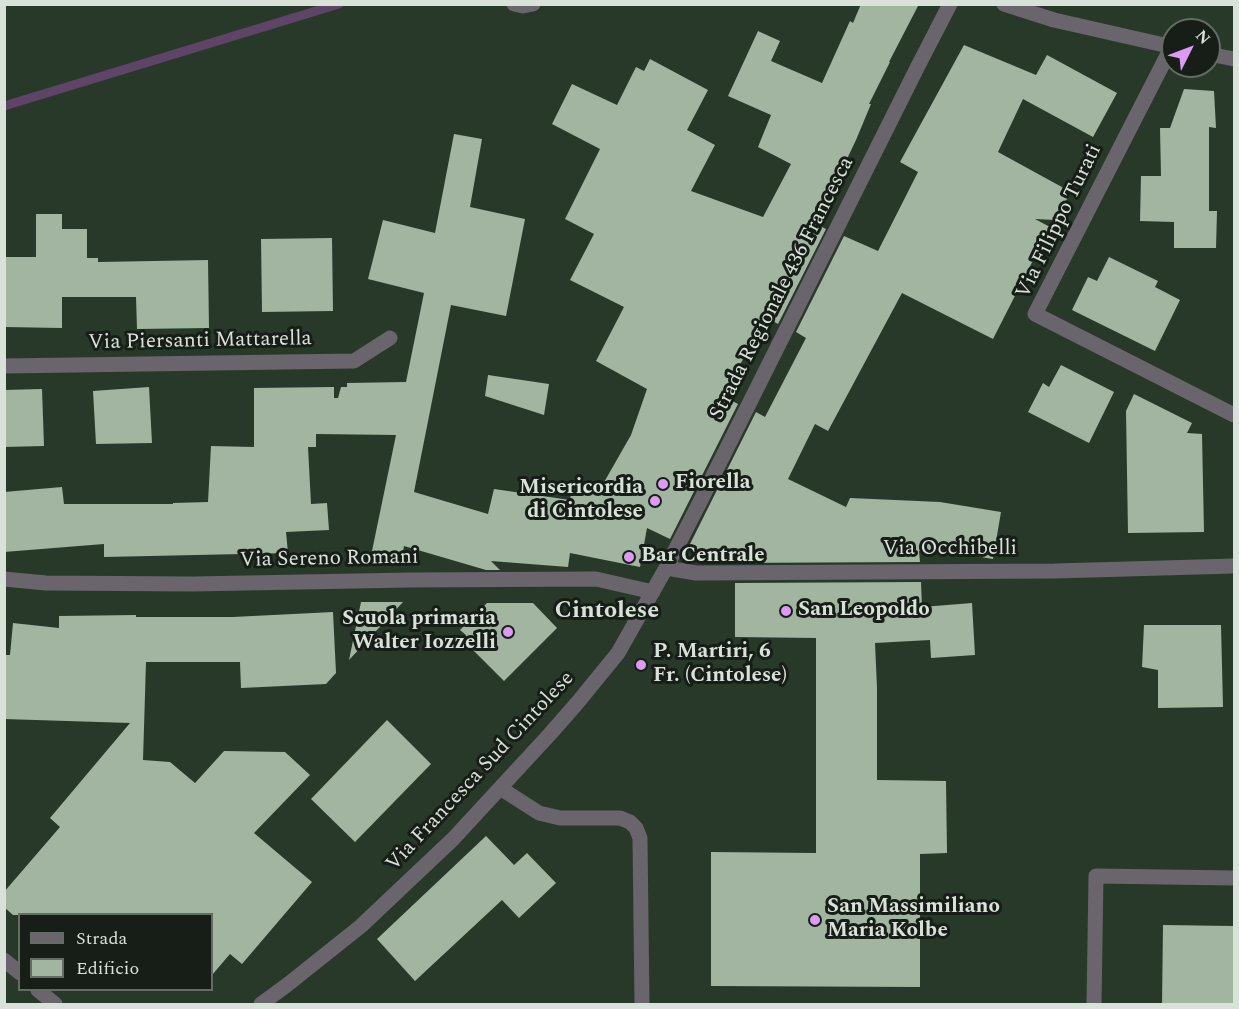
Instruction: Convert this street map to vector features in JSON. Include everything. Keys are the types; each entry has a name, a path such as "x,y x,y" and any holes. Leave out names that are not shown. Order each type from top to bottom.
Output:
{"street":[{"path":"514,4 523,6 533,4"},
{"name":"Strada Regionale 436 Francesca","path":"652,592 950,4"},
{"path":"1004,4 1054,20 1161,44"},
{"name":"Via Filippo Turati","path":"1161,68 1035,314 1234,415"},
{"name":"Via Piersanti Mattarella","path":"4,366 354,361 390,338"},
{"name":"Via Occhibelli","path":"666,568 696,573 1055,571 1234,566"},
{"name":"Via Sereno Romani","path":"4,579 46,584 192,584 596,579 652,592"},
{"name":"Via Francesca Sud Cintolese","path":"261,1005 361,926 453,839 578,702 618,653 652,592"},
{"path":"500,788 539,813 560,818 620,818 630,822 636,828 640,838 642,1005"},
{"path":"1094,1005 1096,876 1234,878"},
{"path":"4,960 18,972"},
{"path":"39,991 55,1005"}],"building":[{"path":"861,4 919,4 869,104 871,104 856,140 816,224 826,229 778,324 766,317 723,396 738,404 670,539 647,528 640,567 570,553 568,567 491,561 500,570 486,570 404,546 402,557 372,551 396,435 316,434 316,447 308,447 311,504 327,503 329,530 286,532 288,553 104,557 104,544 4,552 4,492 62,487 64,504 208,502 211,446 254,447 254,388 334,387 334,398 338,398 341,387 347,387 347,383 406,382 424,293 368,279 383,220 435,233 454,134 482,139 470,207 525,219 506,316 451,305 414,492 488,514 494,489 570,500 572,488 599,491 631,435 647,389 596,361 624,307 570,280 594,234 565,219 600,149 552,124 572,84 617,105 636,67 644,71 650,59 708,90 687,130 715,145 691,191 763,217 791,164 758,147 771,115 728,96 758,31 780,41 771,61 822,83 850,21 853,23"},
{"path":"964,45 1036,75 1047,55 1117,93 1093,137 1023,99 998,152 1071,192 1055,220 1035,219 1050,227 993,339 902,293 828,431 815,424 788,479 846,507 850,498 940,502 1001,512 993,559 919,551 920,562 720,563 688,548 756,412 765,417 806,338 796,332 844,236 878,251 918,172 900,162"},
{"path":"1184,89 1214,91 1216,128 1209,127 1209,211 1217,211 1216,248 1174,248 1174,222 1140,221 1141,176 1161,176 1160,128 1170,128"},
{"path":"36,214 62,214 62,229 87,229 87,258 98,258 98,262 208,260 209,328 137,329 136,297 62,297 62,328 4,327 4,257 36,257"},
{"path":"332,238 333,311 262,312 261,239"},
{"path":"1109,257 1158,281 1155,287 1180,300 1155,351 1072,310 1088,277 1097,281"},
{"path":"1061,365 1114,392 1089,443 1028,412 1043,383 1049,387"},
{"path":"488,375 549,384 544,415 485,396"},
{"path":"149,387 152,443 96,444 93,391"},
{"path":"42,389 44,446 4,447 4,390"},
{"path":"1134,394 1192,423 1187,433 1202,434 1204,532 1128,533 1126,411"},
{"path":"921,582 922,607 972,603 975,655 931,658 930,640 875,643 877,780 946,781 947,853 920,854 920,987 711,986 711,852 816,853 816,638 735,637 735,583"},
{"path":"361,602 403,602 349,660"},
{"name":"Scuola primaria Walter Iozzelli","path":"487,603 533,603 557,628 504,681 462,639 466,635 460,630"},
{"path":"333,612 336,673 326,684 241,688 240,662 146,662 143,760 170,762 195,783 224,751 285,752 310,775 254,833 312,882 242,964 230,954 213,974 213,913 18,913 18,915 13,915 4,907 4,892 60,827 50,818 130,723 4,719 4,655 10,655 13,623 59,628 59,616 233,617"},
{"path":"1144,625 1221,625 1223,707 1158,708 1158,670 1142,667"},
{"path":"387,720 431,764 355,842 311,799"},
{"path":"486,836 514,865 527,853 556,883 519,918 502,900 415,981 377,939"},
{"path":"1163,925 1234,926 1233,1005 1162,1005"}],"waterway":[{"path":"4,106 339,4"}],"place":[{"name":"Fiorella","path":"663,484"},
{"name":"Misericordia di Cintolese","path":"655,501"},
{"name":"Bar Centrale","path":"629,557"},
{"name":"San Leopoldo","path":"786,611"},
{"name":"Scuola primaria Walter Iozzelli","path":"508,632"},
{"name":"P. Martiri, 6 Fr. (Cintolese)","path":"641,665"},
{"name":"San Massimiliano Maria Kolbe","path":"815,920"}],"district":[{"name":"Cintolese","path":"607,612"}]}
